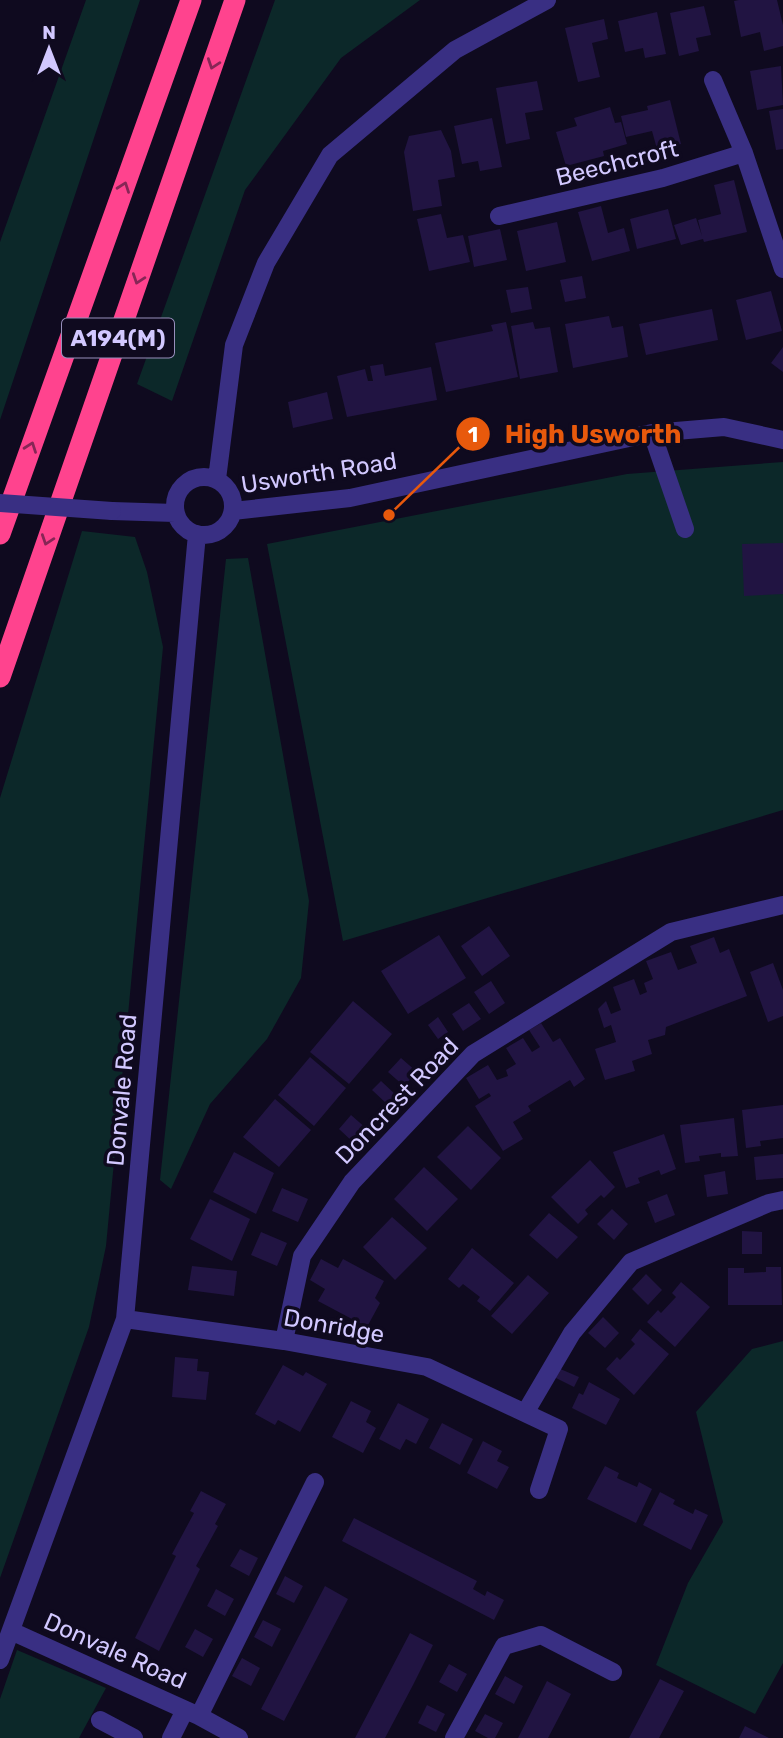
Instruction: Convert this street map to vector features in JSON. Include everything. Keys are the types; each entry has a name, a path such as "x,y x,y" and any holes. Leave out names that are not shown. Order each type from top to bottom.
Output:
{"highway":[{"name":"A194(M)","path":"0,534 191,0"},
{"name":"A194(M)","path":"0,677 236,0"}],"street":[{"path":"217,479 234,345 266,263 330,155 455,50 547,0"},
{"path":"713,80 744,153 783,269"},
{"name":"Beechcroft","path":"499,216 663,178 744,153"},
{"name":"Usworth Road","path":"233,511 350,498 652,432 724,428 783,440"},
{"path":"652,432 685,528"},
{"path":"208,477 217,479 232,496 233,511 224,527 207,535 197,534 183,527 175,513 177,494 189,480 208,477"},
{"path":"0,502 175,513"},
{"name":"Donvale Road","path":"0,1660 125,1319 197,534"},
{"name":"Doncrest Road","path":"284,1341 302,1256 352,1181 473,1055 671,932 783,905"},
{"path":"525,1413 572,1333 631,1262 769,1203 783,1200"},
{"name":"Donridge","path":"125,1319 284,1341 427,1367 559,1429 539,1490"},
{"name":"Donvale Road","path":"192,1713 315,1482"},
{"name":"Donvale Road","path":"10,1631 192,1713 239,1738"},
{"path":"454,1738 504,1646 541,1635 614,1672"},
{"path":"172,1738 192,1713"},
{"path":"100,1720 134,1738"}],"green space":[{"path":"86,0 140,0 0,420 0,242"},
{"path":"275,0 420,0 341,58 245,190 172,401 137,384"},
{"path":"783,462 783,810 343,941 267,544 627,474"},
{"path":"82,531 135,537 147,572 163,647 106,1246 89,1327 0,1578 0,798"},
{"path":"248,558 309,901 301,978 267,1039 210,1104 171,1189 160,1180 226,559"},
{"path":"783,1341 783,1663 755,1714 656,1665 688,1583 723,1522 696,1412 752,1349"},
{"path":"17,1650 106,1688 79,1738 0,1738 0,1699"}],"building":[{"path":"777,0 783,25 783,46 764,51 760,32 741,37 734,1"},
{"path":"704,6 711,35 696,38 699,51 679,56 670,13"},
{"path":"657,12 666,54 645,58 643,48 625,52 618,21"},
{"path":"604,19 608,39 592,43 600,77 578,82 565,28"},
{"path":"781,66 783,105 757,110 750,71"},
{"path":"537,81 543,110 525,113 530,139 506,144 496,88"},
{"path":"670,100 681,144 657,149 652,131 626,137 621,116 648,110 647,106"},
{"path":"610,107 615,123 621,122 627,144 603,151 604,156 566,166 556,132 577,126 574,118"},
{"path":"783,109 783,149 776,150 769,111"},
{"path":"492,118 502,167 480,171 478,161 462,164 454,126"},
{"path":"441,130 451,151 455,177 438,180 442,206 413,211 404,152 409,136"},
{"path":"734,180 747,232 681,245 674,225 696,218 702,236 698,220 721,214 714,185"},
{"path":"601,206 608,233 624,228 630,251 592,261 578,212"},
{"path":"668,209 676,239 637,249 630,219"},
{"path":"441,214 447,238 463,235 470,262 429,271 417,219"},
{"path":"557,222 566,262 526,271 517,231"},
{"path":"500,229 507,260 474,267 468,236"},
{"path":"582,276 586,298 565,302 560,280"},
{"path":"528,287 532,309 511,313 506,290"},
{"path":"771,291 782,331 746,340 736,300"},
{"path":"712,309 718,340 646,355 639,324"},
{"path":"609,316 612,328 623,326 628,357 573,368 565,324"},
{"path":"506,322 518,377 446,392 435,343 493,331 491,325"},
{"path":"533,322 535,329 550,327 558,372 520,379 511,326"},
{"path":"783,347 783,372 771,363"},
{"path":"383,364 385,376 431,367 437,400 347,417 337,376 365,369 368,381 373,381 370,366"},
{"path":"327,392 333,419 293,428 288,402"},
{"path":"783,543 783,594 744,596 742,544"},
{"path":"489,926 510,956 482,976 461,946"},
{"path":"439,935 466,978 408,1014 381,971"},
{"path":"714,937 720,953 729,949 747,996 666,1027 665,1035 648,1040 652,1054 632,1061 635,1071 605,1080 595,1049 616,1042 611,1025 604,1028 598,1009 606,1001 611,1014 621,1010 613,987 634,979 640,995 647,992 644,983 653,979 646,961 671,952 678,970 697,963 690,946"},
{"path":"773,963 783,990 783,1016 768,1022 750,972"},
{"path":"491,981 505,1003 489,1014 474,992"},
{"path":"353,1001 392,1034 349,1084 310,1052"},
{"path":"469,1003 481,1019 463,1031 452,1014"},
{"path":"438,1017 448,1032 438,1039 428,1025"},
{"path":"541,1023 553,1042 560,1038 585,1079 574,1087 570,1080 528,1106 531,1111 513,1122 523,1139 503,1151 475,1106 491,1096 489,1093 479,1099 466,1078 488,1065 497,1080 508,1076 506,1070 516,1064 506,1048 523,1038 532,1052 540,1047 529,1030"},
{"path":"310,1057 346,1088 314,1126 278,1095"},
{"path":"401,1058 417,1072 404,1086 388,1072"},
{"path":"381,1081 396,1095 387,1104 372,1090"},
{"path":"275,1099 311,1130 279,1167 243,1137"},
{"path":"783,1105 783,1138 760,1141 761,1146 746,1148 742,1110"},
{"path":"351,1115 367,1129 354,1143 339,1129"},
{"path":"734,1118 738,1156 721,1157 721,1153 699,1156 700,1161 685,1163 680,1125"},
{"path":"468,1126 501,1158 471,1190 437,1157"},
{"path":"664,1134 676,1169 661,1175 659,1170 638,1178 640,1183 626,1188 613,1152"},
{"path":"234,1152 274,1173 256,1214 213,1192"},
{"path":"783,1154 783,1178 756,1180 754,1157"},
{"path":"590,1160 615,1187 604,1198 601,1195 585,1210 588,1214 578,1224 551,1197"},
{"path":"424,1167 458,1199 427,1231 394,1199"},
{"path":"725,1171 728,1194 707,1197 704,1175"},
{"path":"282,1188 308,1199 298,1222 272,1211"},
{"path":"667,1194 675,1215 655,1223 647,1202"},
{"path":"210,1199 250,1219 232,1261 190,1239"},
{"path":"612,1209 628,1224 614,1240 597,1224"},
{"path":"549,1213 578,1237 557,1259 529,1235"},
{"path":"392,1217 427,1248 395,1280 363,1247"},
{"path":"742,1231 762,1232 762,1254 742,1254"},
{"path":"261,1232 287,1243 277,1266 251,1255"},
{"path":"472,1248 514,1283 490,1311 477,1301 480,1297 463,1284 459,1288 448,1279"},
{"path":"321,1259 338,1268 343,1259 384,1281 375,1298 380,1303 367,1327 318,1301 325,1289 310,1280"},
{"path":"192,1266 237,1271 234,1296 188,1290"},
{"path":"766,1267 781,1267 782,1305 728,1305 728,1268 744,1268 744,1273 766,1272"},
{"path":"646,1274 662,1290 648,1305 632,1289"},
{"path":"528,1275 549,1293 512,1334 491,1316"},
{"path":"681,1282 710,1307 675,1347 647,1322 658,1310 661,1313 676,1297 672,1293"},
{"path":"603,1317 619,1333 605,1348 588,1333"},
{"path":"640,1329 669,1354 634,1395 606,1369 617,1357 620,1360 635,1344 631,1340"},
{"path":"175,1357 198,1359 197,1371 209,1372 206,1400 172,1397"},
{"path":"283,1365 303,1376 306,1372 327,1384 300,1432 278,1420 275,1425 255,1414"},
{"path":"558,1368 579,1377 574,1387 554,1377"},
{"path":"589,1382 620,1399 606,1425 572,1408 579,1393 583,1395"},
{"path":"351,1401 371,1411 366,1422 376,1428 363,1453 332,1437"},
{"path":"398,1403 429,1419 416,1444 406,1439 400,1450 379,1439"},
{"path":"442,1423 473,1439 460,1465 429,1448"},
{"path":"483,1441 502,1451 497,1461 509,1467 497,1489 467,1473"},
{"path":"605,1466 619,1473 617,1478 637,1487 639,1482 652,1489 636,1523 587,1499"},
{"path":"201,1491 226,1504 215,1524 218,1526 196,1566 200,1569 159,1651 135,1638 176,1556 172,1554 194,1513 190,1511"},
{"path":"660,1492 675,1500 673,1504 693,1514 695,1509 708,1515 691,1550 643,1525"},
{"path":"354,1518 477,1581 473,1589 485,1596 487,1591 504,1600 494,1620 342,1541"},
{"path":"240,1549 258,1558 249,1576 230,1566"},
{"path":"285,1576 303,1586 294,1603 276,1594"},
{"path":"325,1586 348,1599 284,1721 261,1709"},
{"path":"216,1589 234,1599 225,1616 207,1606"},
{"path":"263,1620 281,1629 272,1647 254,1637"},
{"path":"195,1629 213,1639 203,1657 185,1647"},
{"path":"410,1633 433,1645 413,1685 385,1738 355,1738"},
{"path":"242,1658 260,1668 251,1686 232,1676"},
{"path":"449,1664 467,1674 457,1692 439,1682"},
{"path":"505,1676 523,1686 514,1704 495,1694"},
{"path":"660,1679 684,1691 659,1738 629,1738"},
{"path":"547,1681 571,1694 548,1738 518,1738"},
{"path":"427,1705 445,1714 436,1732 418,1723"},
{"path":"485,1714 503,1723 495,1738 488,1738 475,1731"},
{"path":"745,1726 769,1738 739,1738"}],"place":[{"name":"High Usworth","path":"389,515"}]}
